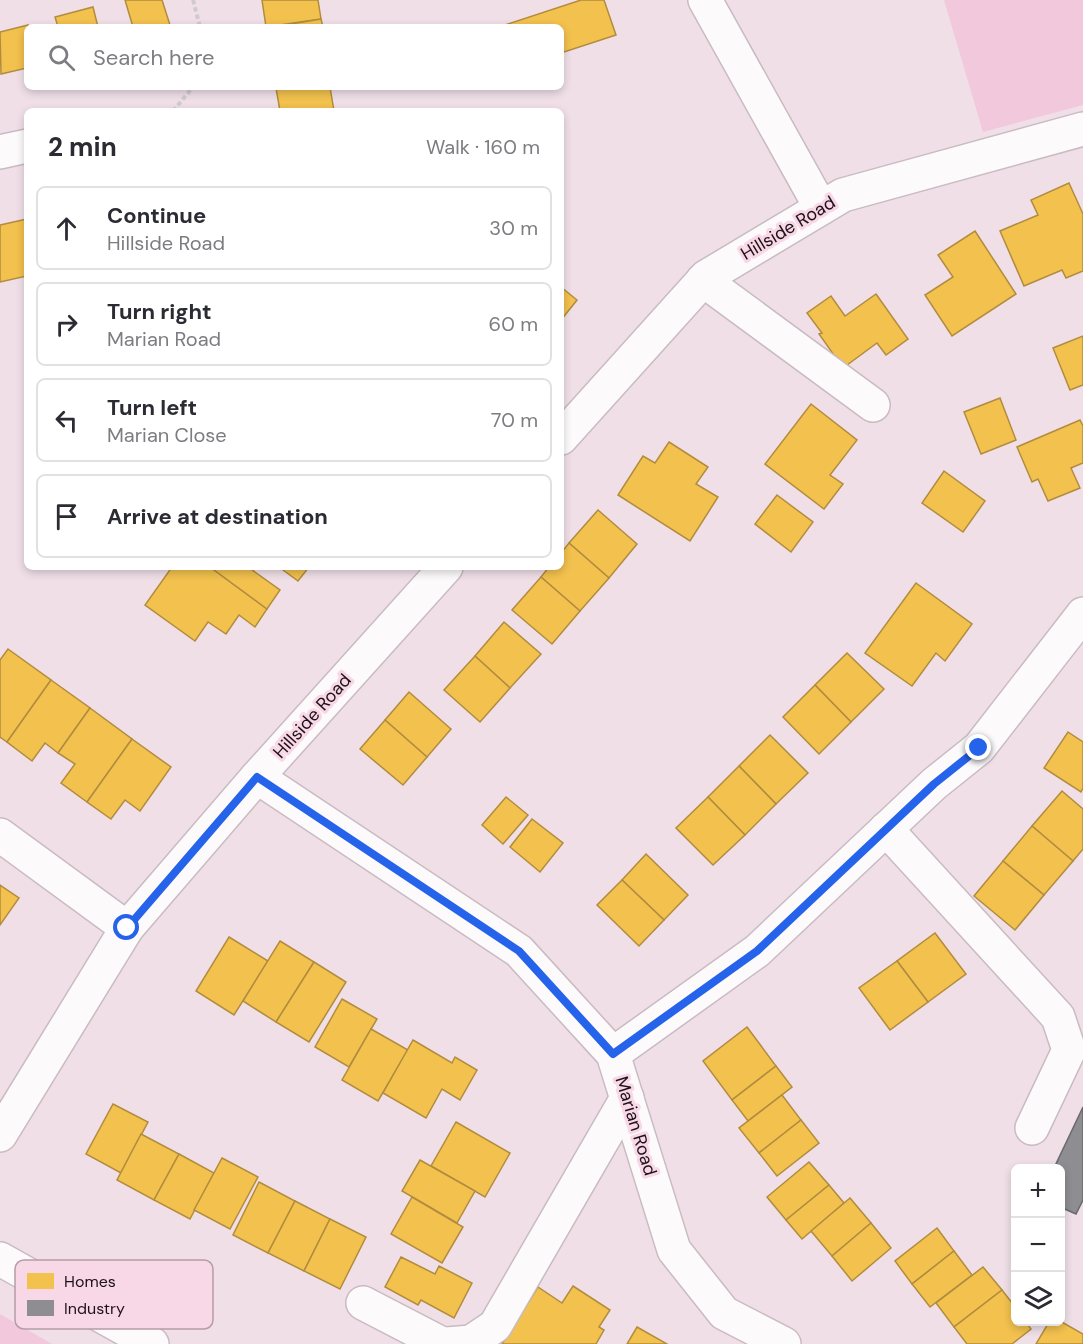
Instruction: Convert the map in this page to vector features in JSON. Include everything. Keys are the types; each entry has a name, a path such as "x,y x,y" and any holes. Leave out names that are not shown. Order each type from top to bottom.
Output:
{"street":[{"path":"705,0 821,208"},
{"name":"Hillside Road","path":"564,435 703,280 843,195 1083,129"},
{"path":"0,152 24,147"},
{"path":"703,280 873,405"},
{"name":"Hillside Road","path":"0,1135 127,928 257,777 443,570"},
{"path":"613,1054 757,951 934,784 979,748 1083,614"},
{"name":"Marian Road","path":"257,777 519,951 613,1054 674,1250 724,1314 784,1344"},
{"path":"886,829 1058,1017 1069,1050 1032,1128"},
{"path":"0,835 127,928"},
{"path":"447,1344 471,1342 495,1326 627,1098"},
{"path":"0,1259 15,1267"},
{"path":"363,1303 442,1344"},
{"path":"125,1329 152,1344"}],"path":[{"path":"193,0 199,24"},
{"path":"176,108 190,90"}],"shaded area":[{"path":"944,0 1083,0 1083,105 983,132"},
{"path":"0,1314 15,1323 15,1329 26,1329 52,1344 0,1344"}],"building: Homes":[{"path":"125,0 162,0 170,24 132,24"},
{"path":"262,0 318,0 321,19 287,24 266,24"},
{"path":"581,0 604,0 616,35 564,52 564,24 508,24"},
{"path":"93,7 97,24 57,24 55,17"},
{"path":"321,19 322,24 291,24"},
{"path":"24,26 24,69 1,74 0,32"},
{"path":"276,90 330,90 334,108 279,108"},
{"path":"1069,183 1083,214 1083,271 1066,278 1062,270 1024,286 1000,231 1038,215 1031,200"},
{"path":"24,220 24,277 0,282 0,225"},
{"path":"975,231 1016,294 952,336 925,295 953,277 938,255"},
{"path":"564,289 577,300 564,316"},
{"path":"876,294 908,339 886,355 877,343 843,368 807,313 831,296 845,316"},
{"path":"1083,336 1083,385 1070,390 1053,348"},
{"path":"1000,398 1016,440 981,454 964,412"},
{"path":"811,404 857,440 830,475 843,484 824,509 765,464"},
{"path":"1080,420 1083,426 1083,463 1071,468 1080,488 1048,501 1038,479 1032,482 1017,447"},
{"path":"669,442 708,467 696,484 718,497 690,541 618,495 643,456 655,463"},
{"path":"944,471 985,501 963,532 922,503"},
{"path":"777,495 813,522 791,552 755,524"},
{"path":"598,510 637,544 609,578 569,543"},
{"path":"569,543 609,578 580,611 541,577 547,570 564,570 564,549"},
{"path":"170,570 214,570 267,609 255,627 239,615 226,634 208,622 195,641 145,605"},
{"path":"214,570 252,570 280,590 267,609"},
{"path":"283,570 307,570 298,581"},
{"path":"541,577 580,611 552,644 512,610"},
{"path":"916,583 972,624 945,661 936,653 912,686 865,653"},
{"path":"504,622 541,654 510,688 475,656"},
{"path":"8,649 51,680 7,742 0,737 0,660"},
{"path":"847,653 884,689 851,722 815,685"},
{"path":"475,656 510,688 480,722 444,690"},
{"path":"51,680 90,708 58,753 45,743 32,761 7,742"},
{"path":"815,685 851,722 819,754 783,717"},
{"path":"409,692 451,729 427,757 385,720"},
{"path":"90,708 132,739 87,802 61,783 75,764 58,753"},
{"path":"385,720 427,757 403,785 360,749"},
{"path":"1068,732 1083,742 1083,788 1081,792 1044,768"},
{"path":"770,735 808,773 776,804 739,766"},
{"path":"132,739 171,767 140,811 125,800 111,819 87,802"},
{"path":"739,766 776,804 745,835 708,797"},
{"path":"1062,791 1083,809 1083,849 1073,861 1032,826"},
{"path":"506,797 528,815 503,844 482,825"},
{"path":"708,797 745,835 713,865 676,828"},
{"path":"532,819 563,843 540,872 510,847"},
{"path":"1032,826 1073,861 1044,895 1003,861"},
{"path":"646,854 688,895 664,920 622,880"},
{"path":"1003,861 1044,895 1015,930 974,896"},
{"path":"622,880 664,920 639,946 597,905"},
{"path":"0,885 19,898 0,925"},
{"path":"935,933 966,974 928,1002 897,961"},
{"path":"229,937 268,961 234,1015 196,991"},
{"path":"280,941 314,962 276,1022 243,1001"},
{"path":"897,961 928,1002 890,1030 859,988"},
{"path":"314,962 346,982 309,1042 276,1022"},
{"path":"342,999 377,1019 349,1067 315,1047"},
{"path":"747,1027 776,1066 732,1100 703,1061"},
{"path":"371,1029 408,1050 378,1101 342,1080"},
{"path":"413,1040 452,1063 455,1057 477,1070 460,1100 442,1089 426,1118 383,1093"},
{"path":"776,1066 792,1087 748,1121 732,1100"},
{"path":"782,1095 801,1120 759,1153 739,1128"},
{"path":"113,1104 148,1122 121,1173 86,1154"},
{"path":"801,1120 819,1143 777,1176 759,1153"},
{"path":"456,1122 510,1153 485,1197 431,1166"},
{"path":"141,1134 179,1154 154,1200 117,1180"},
{"path":"179,1154 214,1173 190,1219 154,1200"},
{"path":"222,1158 258,1177 230,1229 194,1210"},
{"path":"420,1160 475,1191 457,1223 402,1191"},
{"path":"809,1162 829,1185 786,1220 767,1197"},
{"path":"259,1182 295,1201 268,1253 233,1235"},
{"path":"829,1185 844,1203 802,1239 786,1220"},
{"path":"412,1197 463,1227 442,1263 391,1234"},
{"path":"850,1198 871,1223 832,1256 811,1231"},
{"path":"295,1201 330,1219 304,1271 268,1253"},
{"path":"330,1219 366,1237 340,1289 304,1271"},
{"path":"871,1223 891,1248 852,1281 832,1256"},
{"path":"937,1228 954,1251 912,1284 895,1261"},
{"path":"954,1251 972,1275 930,1307 912,1284"},
{"path":"401,1257 435,1274 439,1266 472,1283 454,1318 421,1300 418,1305 385,1287"},
{"path":"983,1267 1002,1290 954,1327 936,1303"},
{"path":"573,1286 610,1310 599,1327 604,1330 596,1344 502,1344 538,1287 562,1303"},
{"path":"1002,1290 1011,1302 1011,1326 1029,1326 1031,1329 1012,1344 967,1344 954,1327"},
{"path":"1065,1324 1083,1334 1083,1344 1036,1344 1047,1326 1065,1326"},
{"path":"637,1327 667,1344 627,1344"}],"building: Industry":[{"path":"1083,1107 1083,1200 1076,1214 1065,1209 1065,1164 1056,1164"}],"route":[{"path":"127,928 257,777 519,951 613,1054 757,951 934,784 979,748"}]}
